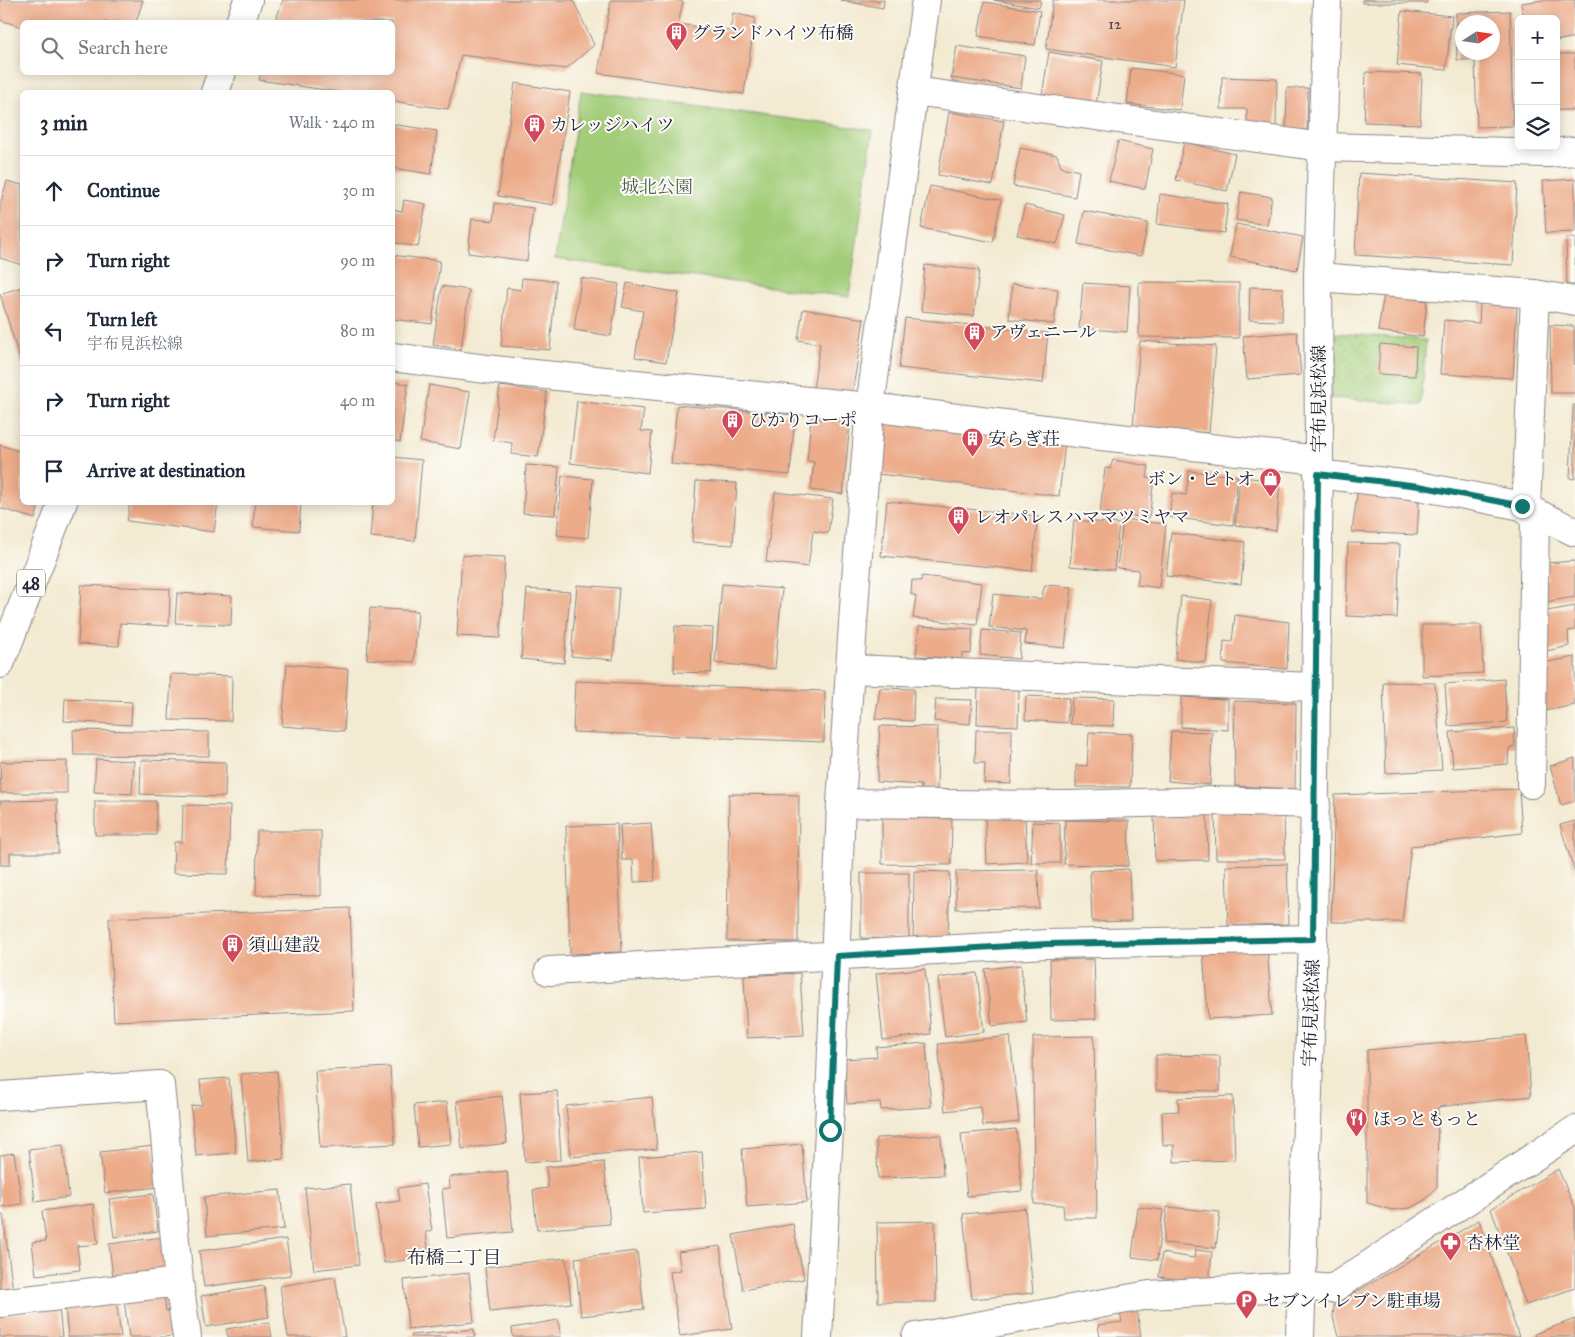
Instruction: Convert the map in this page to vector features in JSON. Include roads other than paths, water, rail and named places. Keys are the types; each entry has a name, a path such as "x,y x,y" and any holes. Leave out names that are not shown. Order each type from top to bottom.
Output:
{"street":[{"path":"241,20 248,0"},
{"path":"818,1337 837,956 842,803 870,407 926,0"},
{"name":"宇布見浜松線","path":"1300,1337 1316,804 1319,467 1318,276 1324,147 1327,0"},
{"path":"216,90 221,75"},
{"path":"914,91 1324,147 1548,153 1575,151"},
{"path":"1318,276 1535,294 1575,301"},
{"path":"1531,784 1531,512 1535,294"},
{"path":"395,357 494,370 870,407 1091,435 1319,467 1522,506 1575,532"},
{"name":"48","path":"0,664 62,505"},
{"path":"850,669 1316,687"},
{"path":"842,803 1066,804 1214,801 1316,804"},
{"path":"549,971 1047,944 1313,939"},
{"path":"0,1096 160,1085 178,1282 187,1337"},
{"path":"916,1337 1150,1295 1301,1286 1332,1289 1575,1130"},
{"path":"0,1303 178,1282"}],"place":[{"name":"グランドハイツ布橋","path":"676,52"},
{"name":"カレッジハイツ","path":"534,144"},
{"name":"アヴェニール","path":"974,351"},
{"name":"ひかりコーポ","path":"733,439"},
{"name":"安らぎ荘","path":"972,458"},
{"name":"ボン・ビトオ","path":"1271,498"},
{"name":"レオパレスハママツミヤマ","path":"959,536"},
{"name":"須山建設","path":"232,964"},
{"name":"ほっともっと","path":"1357,1138"},
{"name":"杏林堂","path":"1450,1262"},
{"name":"セブンイレブン駐車場","path":"1247,1320"}],"district":[{"name":"布橋二丁目","path":"454,1257"}],"park label":[{"name":"城北公園","path":"657,187"}]}
